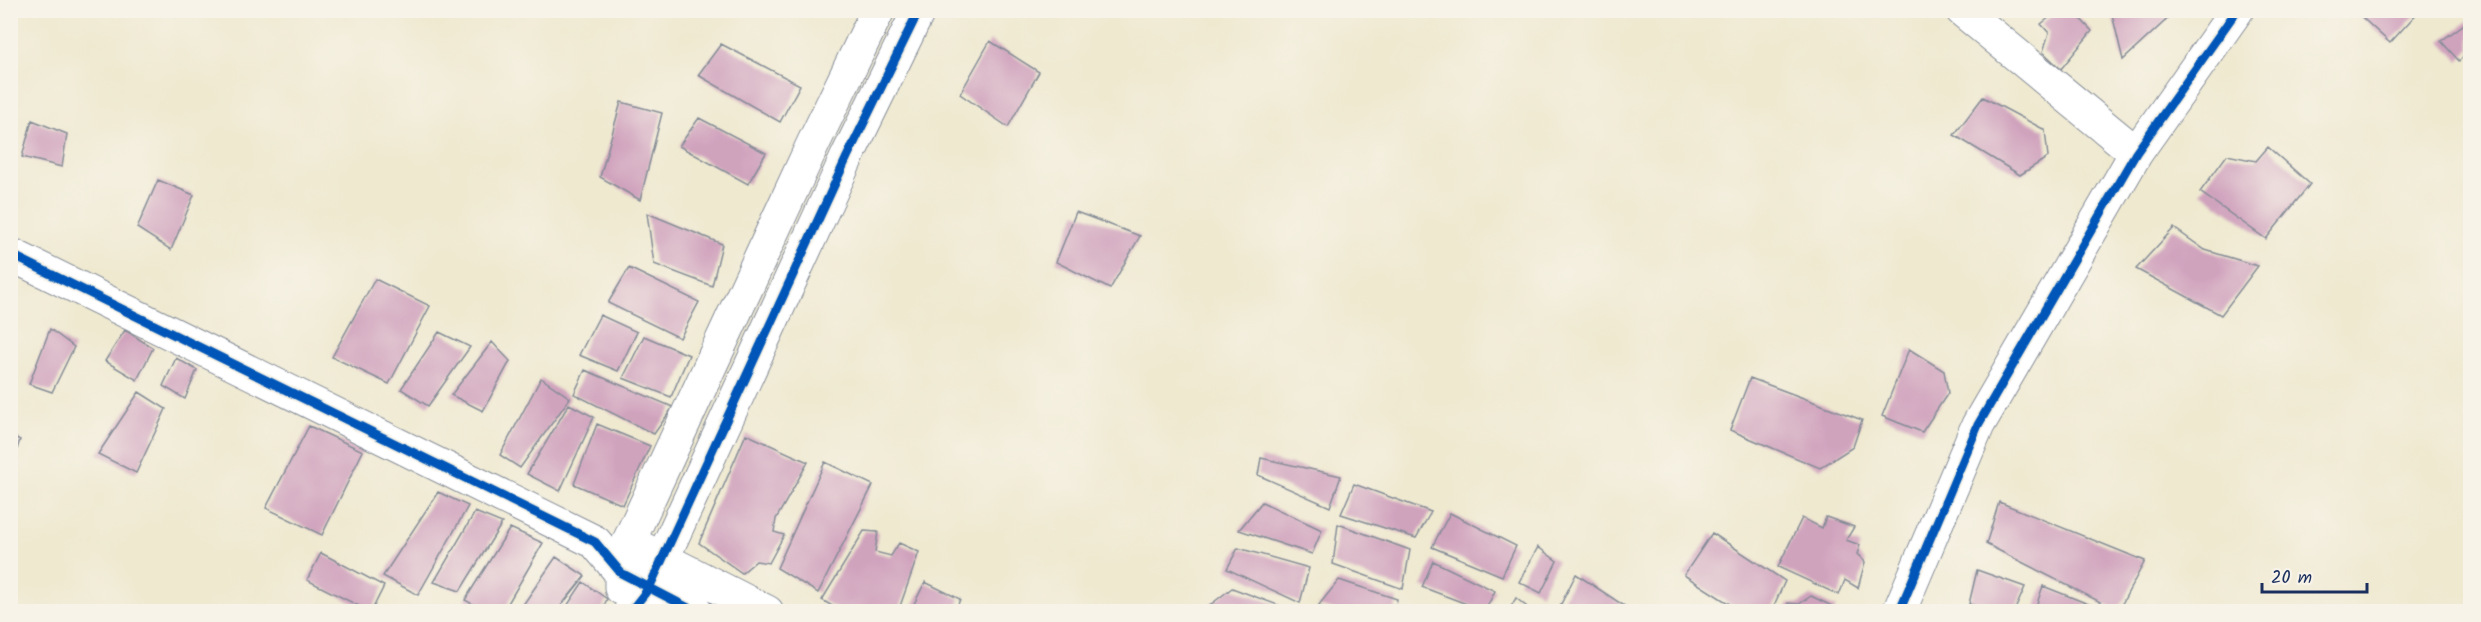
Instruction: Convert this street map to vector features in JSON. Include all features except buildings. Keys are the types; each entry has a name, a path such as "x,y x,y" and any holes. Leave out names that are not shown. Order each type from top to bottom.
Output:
{"street":[{"path":"633,591 629,542 878,10"},
{"path":"623,612 633,591 661,558 847,157 919,10"},
{"path":"1962,10 2136,153"},
{"path":"1899,612 1978,425 2136,153 2237,10"},
{"path":"10,254 594,542 633,591 696,612"},
{"path":"594,542 629,542 767,612"}],"cycle path":[{"path":"630,612 649,588 847,157 919,10"},
{"path":"1899,612 1978,425 2136,153 2237,10"},
{"path":"10,254 595,542 621,573 696,612"}]}
